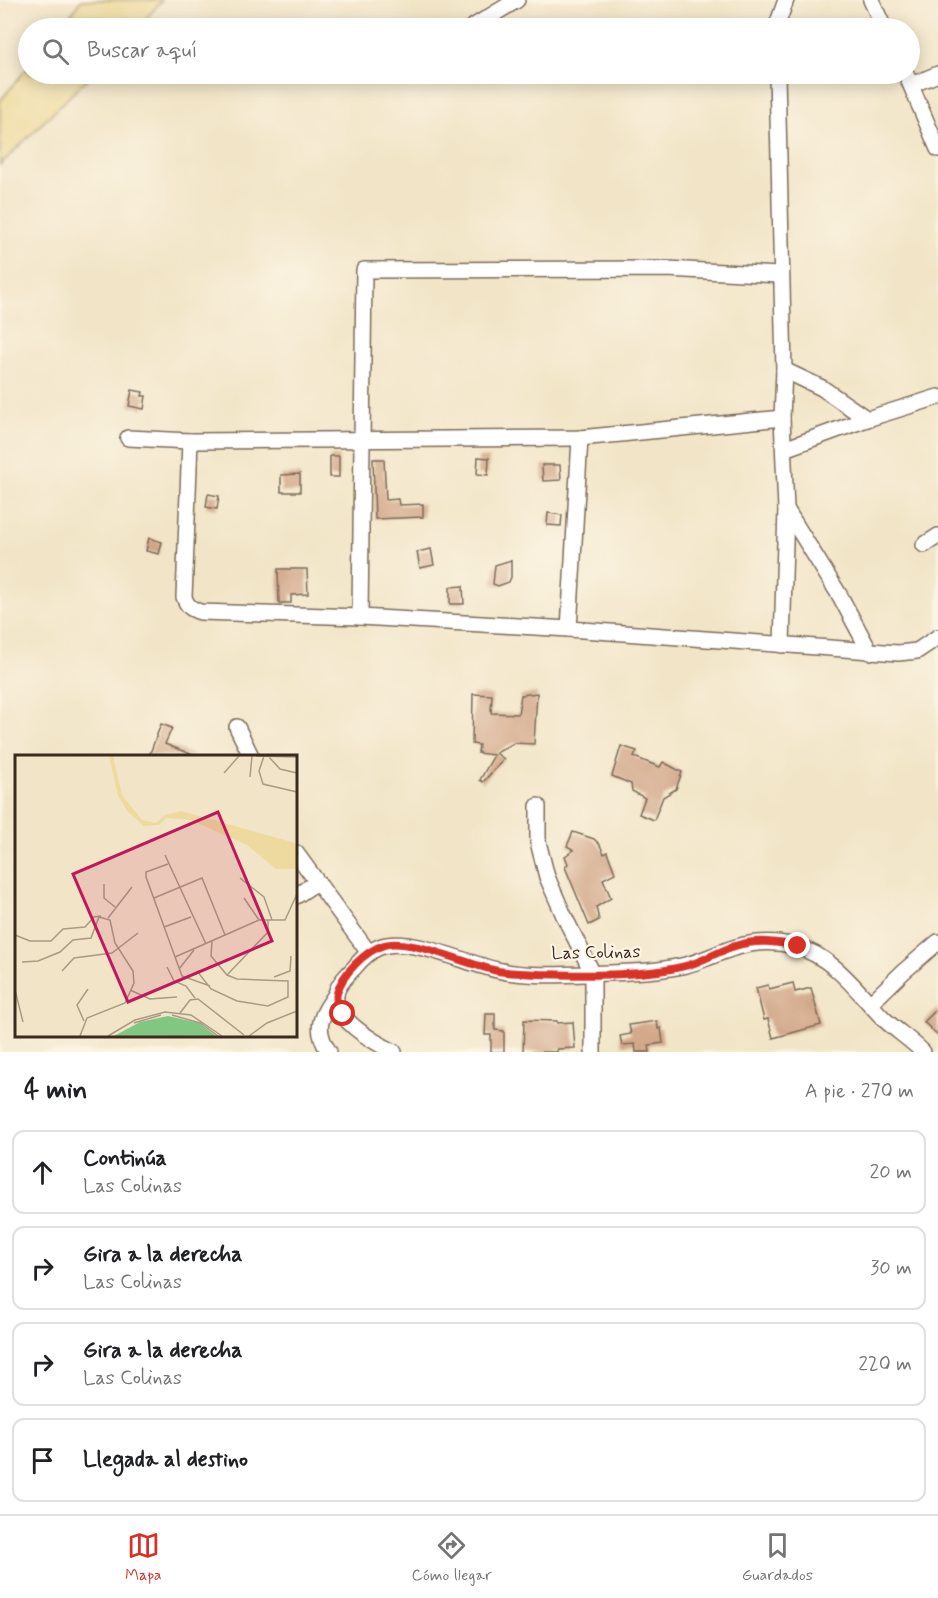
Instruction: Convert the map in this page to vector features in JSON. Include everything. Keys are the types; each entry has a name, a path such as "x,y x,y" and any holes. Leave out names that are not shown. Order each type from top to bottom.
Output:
{"street":[{"path":"487,18 517,0"},
{"path":"780,18 786,0"},
{"path":"870,0 879,18"},
{"path":"920,77 938,74"},
{"path":"777,84 784,370 782,418 786,509 782,645"},
{"path":"911,84 938,149"},
{"path":"360,616 364,270 667,269 780,275"},
{"path":"784,370 822,388 867,419"},
{"path":"784,449 867,419 938,397"},
{"path":"129,438 190,441 580,438 782,418"},
{"path":"569,629 580,438"},
{"path":"190,441 184,597 192,610 210,613 360,616 870,652 917,651 938,637"},
{"path":"786,509 840,596 870,652"},
{"path":"924,545 938,536"},
{"path":"237,727 250,755"},
{"path":"538,806 538,842 547,877 593,974 593,1052"},
{"path":"297,854 369,953"},
{"path":"297,895 317,882"},
{"name":"Las Colinas","path":"329,1052 321,1040 319,1028 325,1010 343,980 369,953 384,945 396,944 421,948 498,971 593,974 646,972 688,965 736,946 758,941 798,946 832,965 851,981 888,1022 923,1052"},
{"path":"870,1004 938,942"},
{"path":"336,994 337,1004 351,1024 366,1036 394,1052"}],"sand":[{"path":"81,0 162,0 147,18 69,18"},
{"path":"18,79 18,84 82,84 0,165 0,101"}],"building":[{"path":"132,390 143,392 142,396 146,396 144,409 129,406"},
{"path":"330,456 339,456 339,477 330,477"},
{"path":"478,457 489,458 488,475 477,474"},
{"path":"373,459 384,459 386,500 398,499 399,505 423,504 423,517 375,519"},
{"path":"542,465 560,465 561,480 543,481"},
{"path":"300,474 300,492 281,492 281,475"},
{"path":"208,494 219,496 217,509 206,507"},
{"path":"548,513 562,515 561,526 547,525"},
{"path":"149,538 162,542 159,554 146,551"},
{"path":"431,549 434,565 420,568 417,552"},
{"path":"511,560 509,582 498,586 493,584 495,565"},
{"path":"278,569 307,569 308,594 291,595 291,603 279,603"},
{"path":"463,586 464,604 450,604 450,587"},
{"path":"537,693 534,744 514,743 496,753 504,759 483,782 480,780 494,755 478,753 479,745 472,744 473,694 492,695 491,713 518,714 521,695"},
{"path":"161,724 172,728 165,744 193,755 149,755"},
{"path":"621,746 637,751 634,757 660,767 663,762 682,772 676,789 663,797 654,820 639,814 645,798 632,791 631,784 612,776"},
{"path":"573,832 594,839 604,854 607,852 615,873 603,879 611,898 596,907 599,920 589,925 565,867 568,864 565,856 574,850 567,846"},
{"path":"793,983 795,992 811,988 821,1025 773,1038 768,1019 764,1020 756,988 768,985 769,989"},
{"path":"938,1008 938,1036 924,1022"},
{"path":"486,1014 495,1014 495,1030 504,1031 504,1052 491,1052 491,1035 485,1035"},
{"path":"524,1020 573,1022 575,1048 557,1049 557,1052 523,1052"},
{"path":"657,1021 658,1029 661,1028 663,1043 649,1045 650,1052 636,1052 635,1044 622,1045 620,1036 631,1034 629,1025"}],"route":[{"path":"343,1014 337,1004 336,994 343,980 369,953 384,945 396,944 421,948 498,971 539,974 646,972 688,965 736,946 758,941 798,946"}]}
